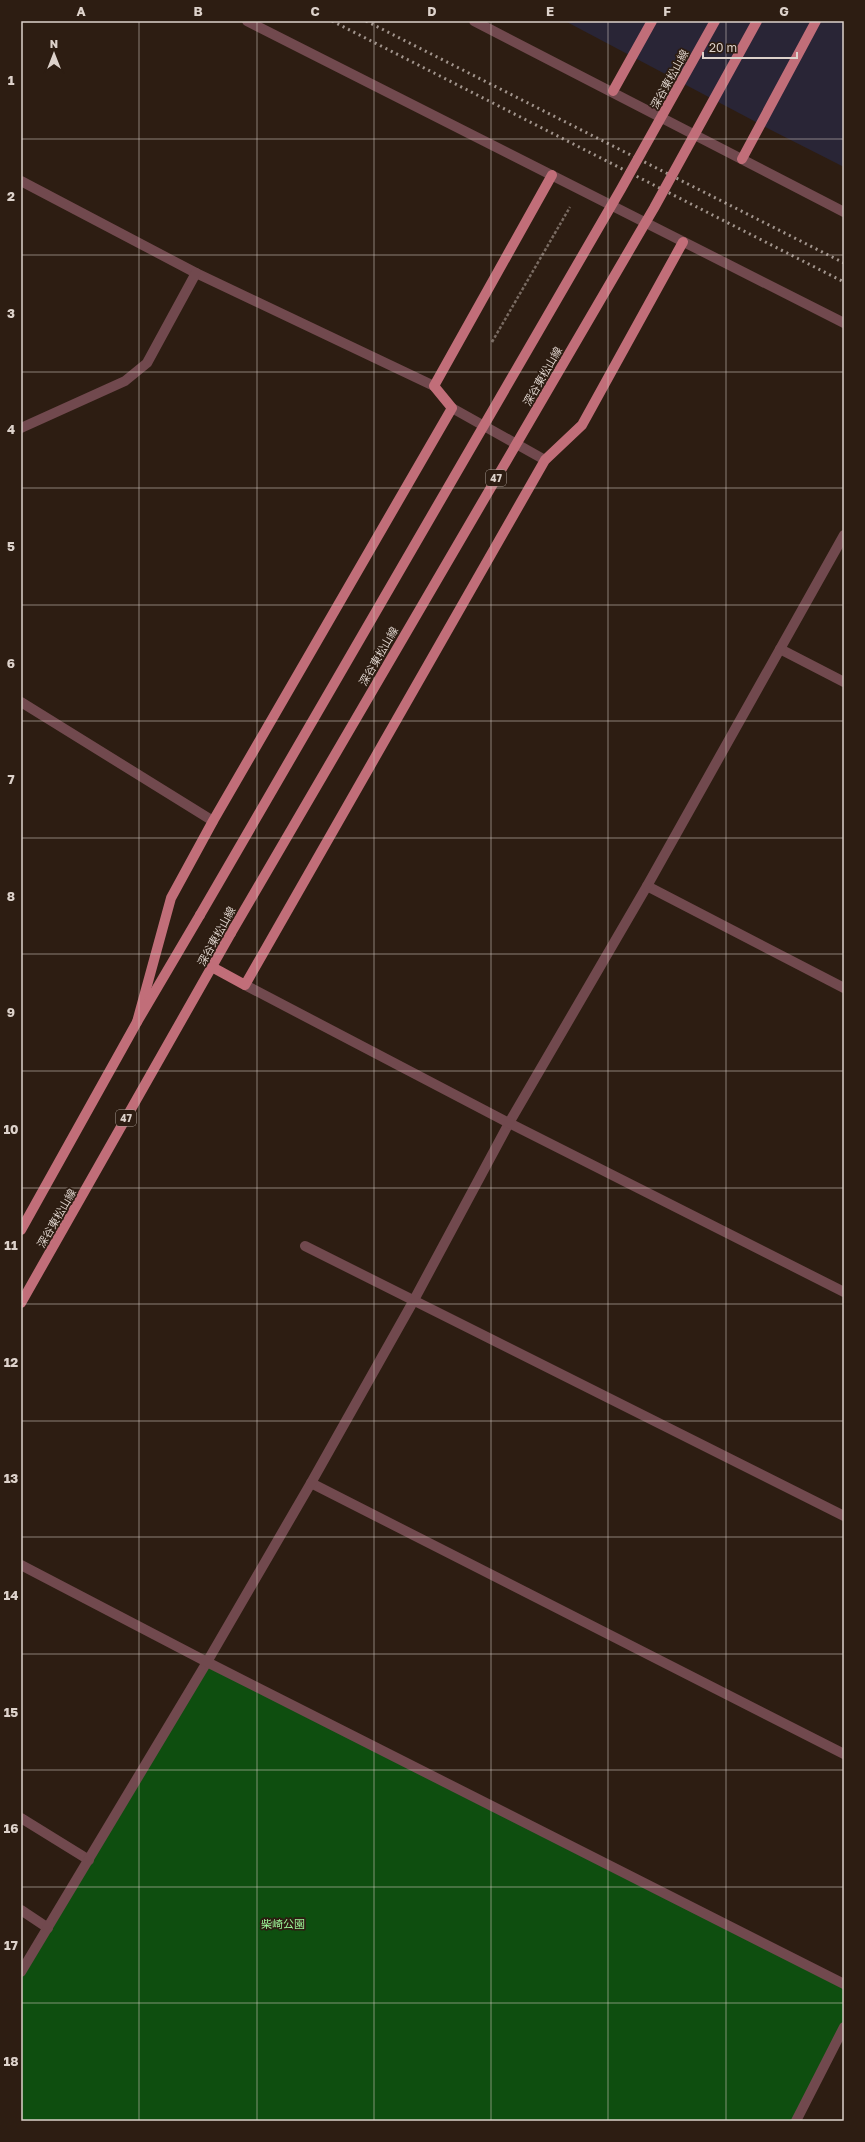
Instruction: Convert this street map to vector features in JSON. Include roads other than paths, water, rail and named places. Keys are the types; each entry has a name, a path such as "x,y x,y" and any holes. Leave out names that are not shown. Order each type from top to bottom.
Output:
{"main road":[{"path":"613,91 652,21"},
{"name":"深谷東松山線","path":"21,1230 137,1022 621,189 715,21"},
{"name":"深谷東松山線","path":"21,1303 231,933 654,208 757,21"},
{"path":"742,159 816,21"},
{"path":"137,1022 171,898 212,821 452,408 434,386 552,175"},
{"path":"212,967 245,985 545,460 582,425 683,242"}],"street":[{"path":"247,21 844,323"},
{"path":"474,21 613,91 844,212"},
{"path":"21,181 196,273 434,386"},
{"path":"21,428 125,381 147,363 196,273"},
{"path":"452,408 545,460"},
{"path":"21,1972 207,1662 311,1483 414,1300 509,1124 647,886 844,535"},
{"path":"780,649 844,682"},
{"path":"21,702 212,821"},
{"path":"647,886 844,988"},
{"path":"245,985 509,1124 844,1292"},
{"path":"305,1246 844,1516"},
{"path":"311,1483 844,1754"},
{"path":"21,1565 207,1662 844,1984"},
{"path":"21,1818 89,1860"},
{"path":"21,1910 48,1928"},
{"path":"796,2121 844,2027"}],"railway":[{"path":"332,21 844,282"},
{"path":"366,21 844,263"}],"park label":[{"name":"柴崎公園","path":"283,1923"}]}
